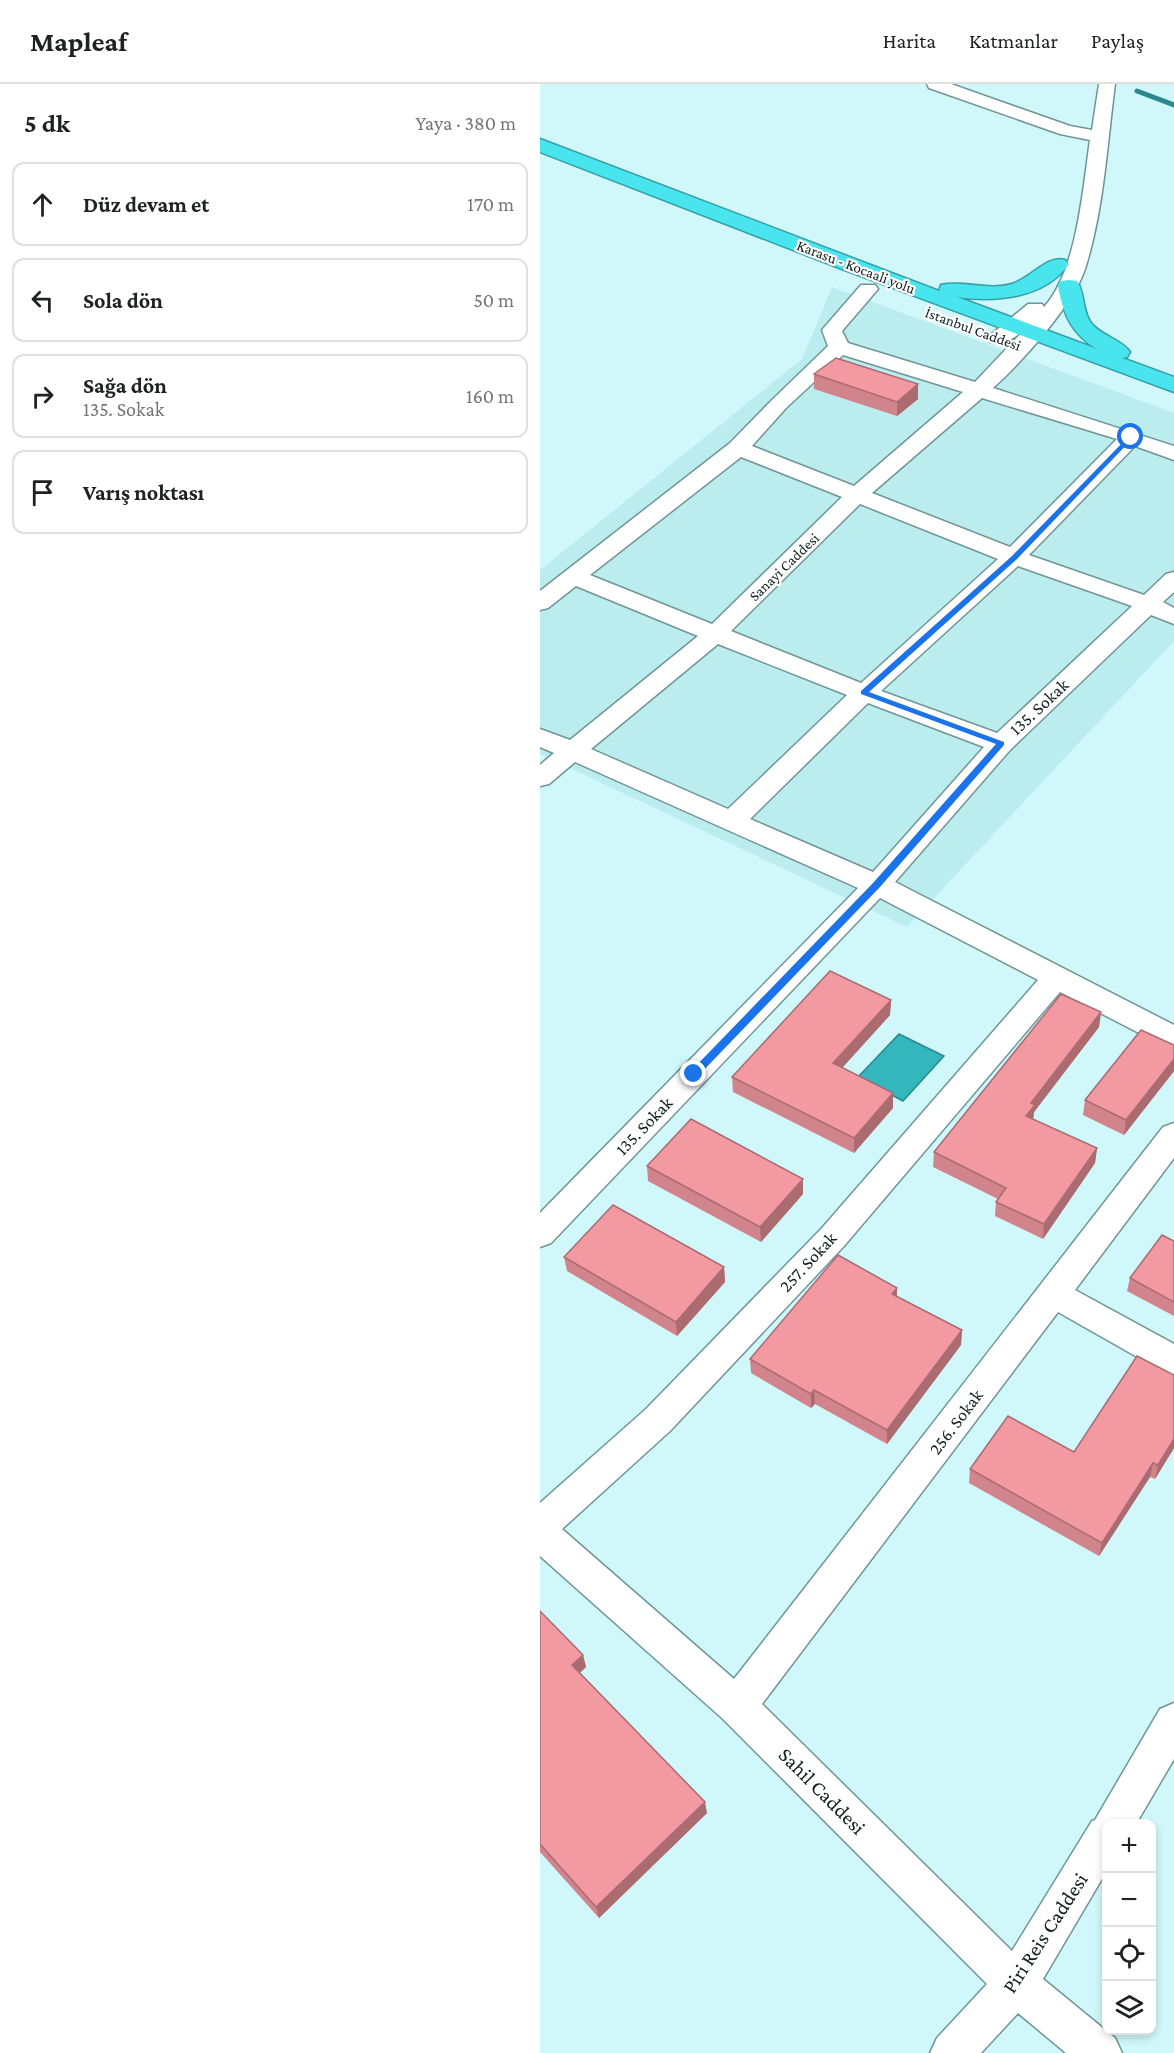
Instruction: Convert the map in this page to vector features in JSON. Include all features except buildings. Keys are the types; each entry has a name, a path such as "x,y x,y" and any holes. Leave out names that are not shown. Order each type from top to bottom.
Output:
{"highway":[{"name":"Karasu - Kocaali yolu","path":"540,145 849,265 1016,336 1174,385"},
{"name":"İstanbul Caddesi","path":"540,161 868,289 1016,336 1174,397"},
{"path":"849,265 936,288 990,294 1032,285 1044,278 1058,264"},
{"path":"1069,286 1074,316 1084,330 1120,353 1174,373"}],"street":[{"path":"935,84 1081,133 1101,137"},
{"path":"1079,152 1091,84"},
{"path":"1016,336 1058,304 1076,270 1088,218 1107,84"},
{"path":"1016,336 1052,287 1062,241"},
{"path":"839,347 832,330 868,289"},
{"name":"Sanayi Caddesi","path":"540,778 716,634 856,496 978,390 1016,336"},
{"path":"839,347 1131,437 1174,453"},
{"path":"540,603 738,448 779,404 839,347"},
{"path":"732,820 864,693 1014,557 1131,437"},
{"path":"738,448 1014,557 1148,604 1174,617"},
{"path":"573,577 864,693 1001,744"},
{"name":"135. Sokak","path":"540,1234 876,885 1001,744 1174,579"},
{"path":"540,737 876,885 1174,1038"},
{"name":"257. Sokak","path":"540,1526 658,1420 833,1237 1056,978"},
{"name":"256. Sokak","path":"737,1706 1174,1135"},
{"path":"1054,1294 1174,1361"},
{"name":"Sahil Caddesi","path":"540,1533 737,1706 1016,1984 1100,2053"},
{"path":"1116,1819 1174,1722"},
{"name":"Piri Reis Caddesi","path":"952,2053 1016,1984 1102,1843"}],"shaded area":[{"path":"832,287 1174,413 1174,641 907,927 540,754 540,570 802,359"}],"water":[{"path":"899,1034 944,1056 903,1101 858,1077"}],"waterway":[{"path":"1137,91 1174,105"}],"route":[{"path":"694,1074 876,885 1001,744 864,693 1014,557 1131,437"}]}
